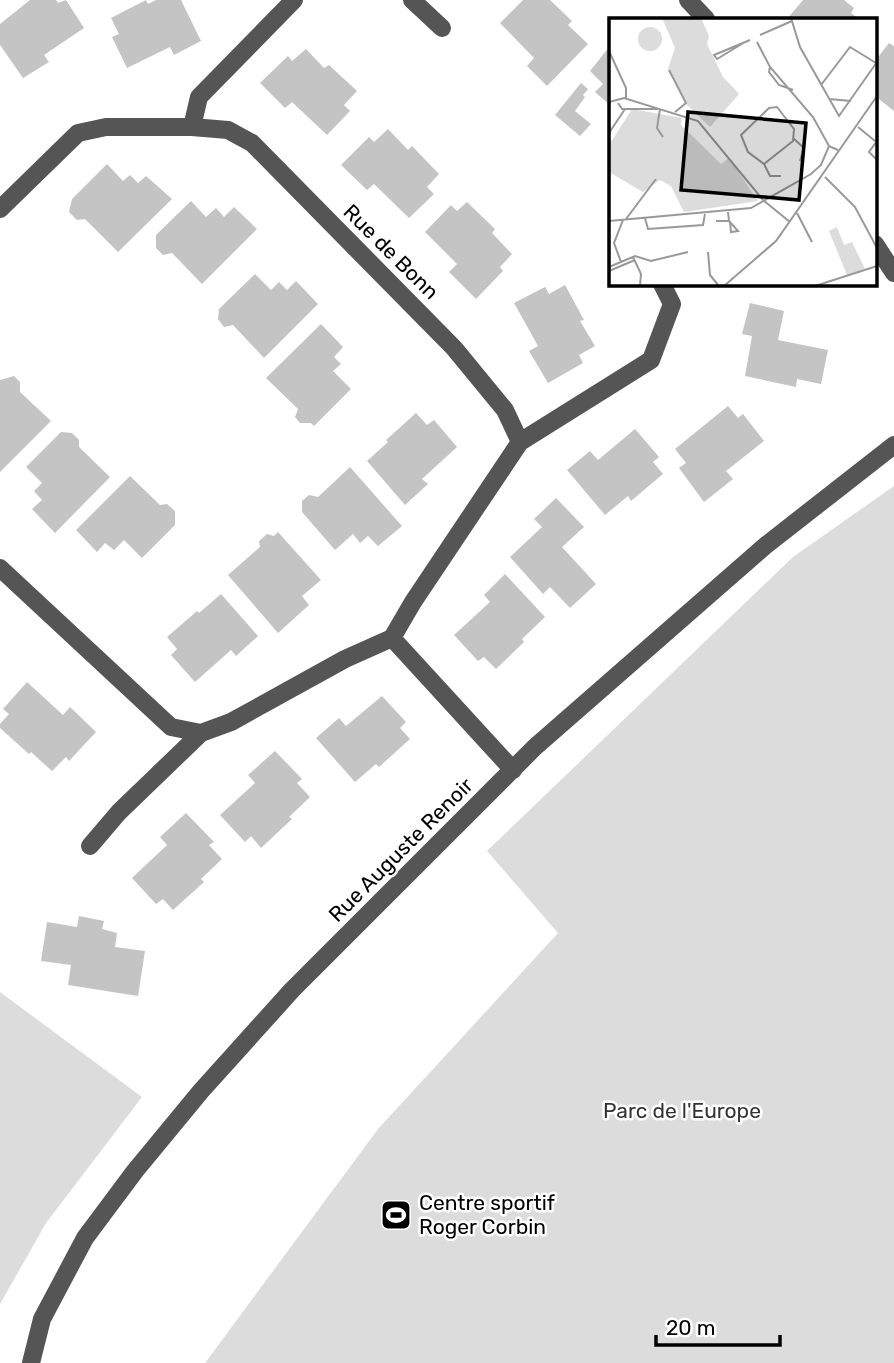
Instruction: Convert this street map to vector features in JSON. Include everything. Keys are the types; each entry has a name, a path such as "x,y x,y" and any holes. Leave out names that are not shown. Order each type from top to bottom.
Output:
{"street":[{"path":"192,127 199,97 294,0"},
{"path":"412,0 442,28"},
{"path":"688,0 705,18"},
{"name":"Rue de Bonn","path":"0,209 78,133 106,127 192,127 228,130 252,143 454,348 505,410 520,442"},
{"path":"876,246 894,273"},
{"path":"90,846 119,813 201,733 231,722 345,659 392,638 412,602 520,442 650,360 673,304 663,285"},
{"name":"Rue Auguste Renoir","path":"30,1363 42,1319 85,1238 143,1161 201,1091 292,990 513,770 615,676 765,546 894,445"},
{"path":"0,568 171,727 201,733"},
{"path":"392,638 513,770"}],"green space":[{"name":"Parc de l'Europe","path":"894,486 894,1363 205,1363 378,1129 558,933 487,851 793,557"},
{"path":"0,992 142,1097 46,1223 0,1304"}],"building":[{"path":"30,0 56,0 58,3 66,0 84,28 44,55 49,62 23,78 0,45 0,24"},
{"path":"146,0 148,4 156,0 181,0 201,41 174,55 170,47 127,68 112,37 119,34 111,18"},
{"path":"523,0 550,0 572,21 568,25 588,44 547,86 527,66 534,58 500,23"},
{"path":"803,0 844,0 854,8 851,13 858,18 788,18"},
{"path":"889,43 894,46 894,111 876,97 876,60"},
{"path":"609,47 609,104 595,92 603,84 590,71"},
{"path":"306,49 324,68 329,65 357,91 344,105 350,111 327,135 292,102 285,108 260,83 288,56 292,61"},
{"path":"581,83 588,89 575,111 591,124 580,136 555,115"},
{"path":"388,129 408,150 412,146 439,174 427,187 434,194 409,218 374,184 367,190 341,165 369,137 374,142"},
{"path":"107,164 123,181 130,175 138,183 146,176 172,199 118,252 85,219 77,220 69,212 72,199"},
{"path":"191,201 206,217 216,208 224,217 234,207 257,229 202,284 172,253 163,255 156,248 156,235"},
{"path":"467,202 495,229 492,233 512,254 500,267 503,271 476,299 449,272 457,264 425,232 451,205 457,211"},
{"path":"255,274 271,290 279,282 287,290 296,281 318,304 264,358 233,325 224,327 218,319 219,309"},
{"path":"565,285 584,320 580,321 595,346 579,355 583,363 548,383 529,351 538,346 514,303 545,287 549,294"},
{"path":"750,303 784,311 778,340 828,350 821,384 797,379 796,387 745,376 752,336 742,334"},
{"path":"321,324 343,347 334,357 341,364 333,371 351,389 314,426 311,423 300,423 295,417 298,409 266,378"},
{"path":"14,376 20,382 20,392 51,421 0,472 0,380"},
{"path":"728,406 738,418 743,414 764,441 726,471 733,479 704,502 679,468 686,463 675,449"},
{"path":"416,413 427,425 434,420 457,447 422,479 428,484 405,505 367,461"},
{"path":"635,429 659,457 653,462 663,474 631,501 628,496 605,515 567,470 590,451 598,460"},
{"path":"61,432 72,433 79,440 79,447 110,477 55,533 32,509 42,500 34,491 42,483 26,467"},
{"path":"350,467 402,526 378,546 368,536 360,543 353,534 335,550 302,512 302,501 309,495 318,497"},
{"path":"130,476 160,505 167,504 175,511 175,525 142,558 124,540 114,550 105,543 97,552 76,530"},
{"path":"556,498 584,527 562,547 596,584 570,608 550,587 543,594 510,557 542,527 534,519"},
{"path":"278,532 321,580 302,596 309,605 278,633 228,575 260,547 259,541 267,534 274,536"},
{"path":"505,574 545,617 496,669 484,657 478,661 454,635 490,602 484,595"},
{"path":"221,594 258,636 236,656 231,650 195,682 171,655 177,649 167,637"},
{"path":"27,682 63,715 70,707 96,732 69,761 66,757 52,771 0,728 0,724 9,714 3,709"},
{"path":"382,696 406,722 400,728 410,739 379,767 376,764 355,782 316,738 339,718 346,726"},
{"path":"275,751 302,779 297,783 310,797 289,817 292,819 261,848 251,836 245,842 220,815 255,783 248,775"},
{"path":"186,813 214,842 209,845 222,859 201,879 204,882 173,910 163,899 156,904 132,878 167,845 160,837"},
{"path":"79,916 104,921 102,929 117,933 115,947 145,951 138,996 68,985 71,965 41,961 47,922 77,927"}],"place":[{"name":"Centre sportif Roger Corbin","path":"396,1215"}]}
